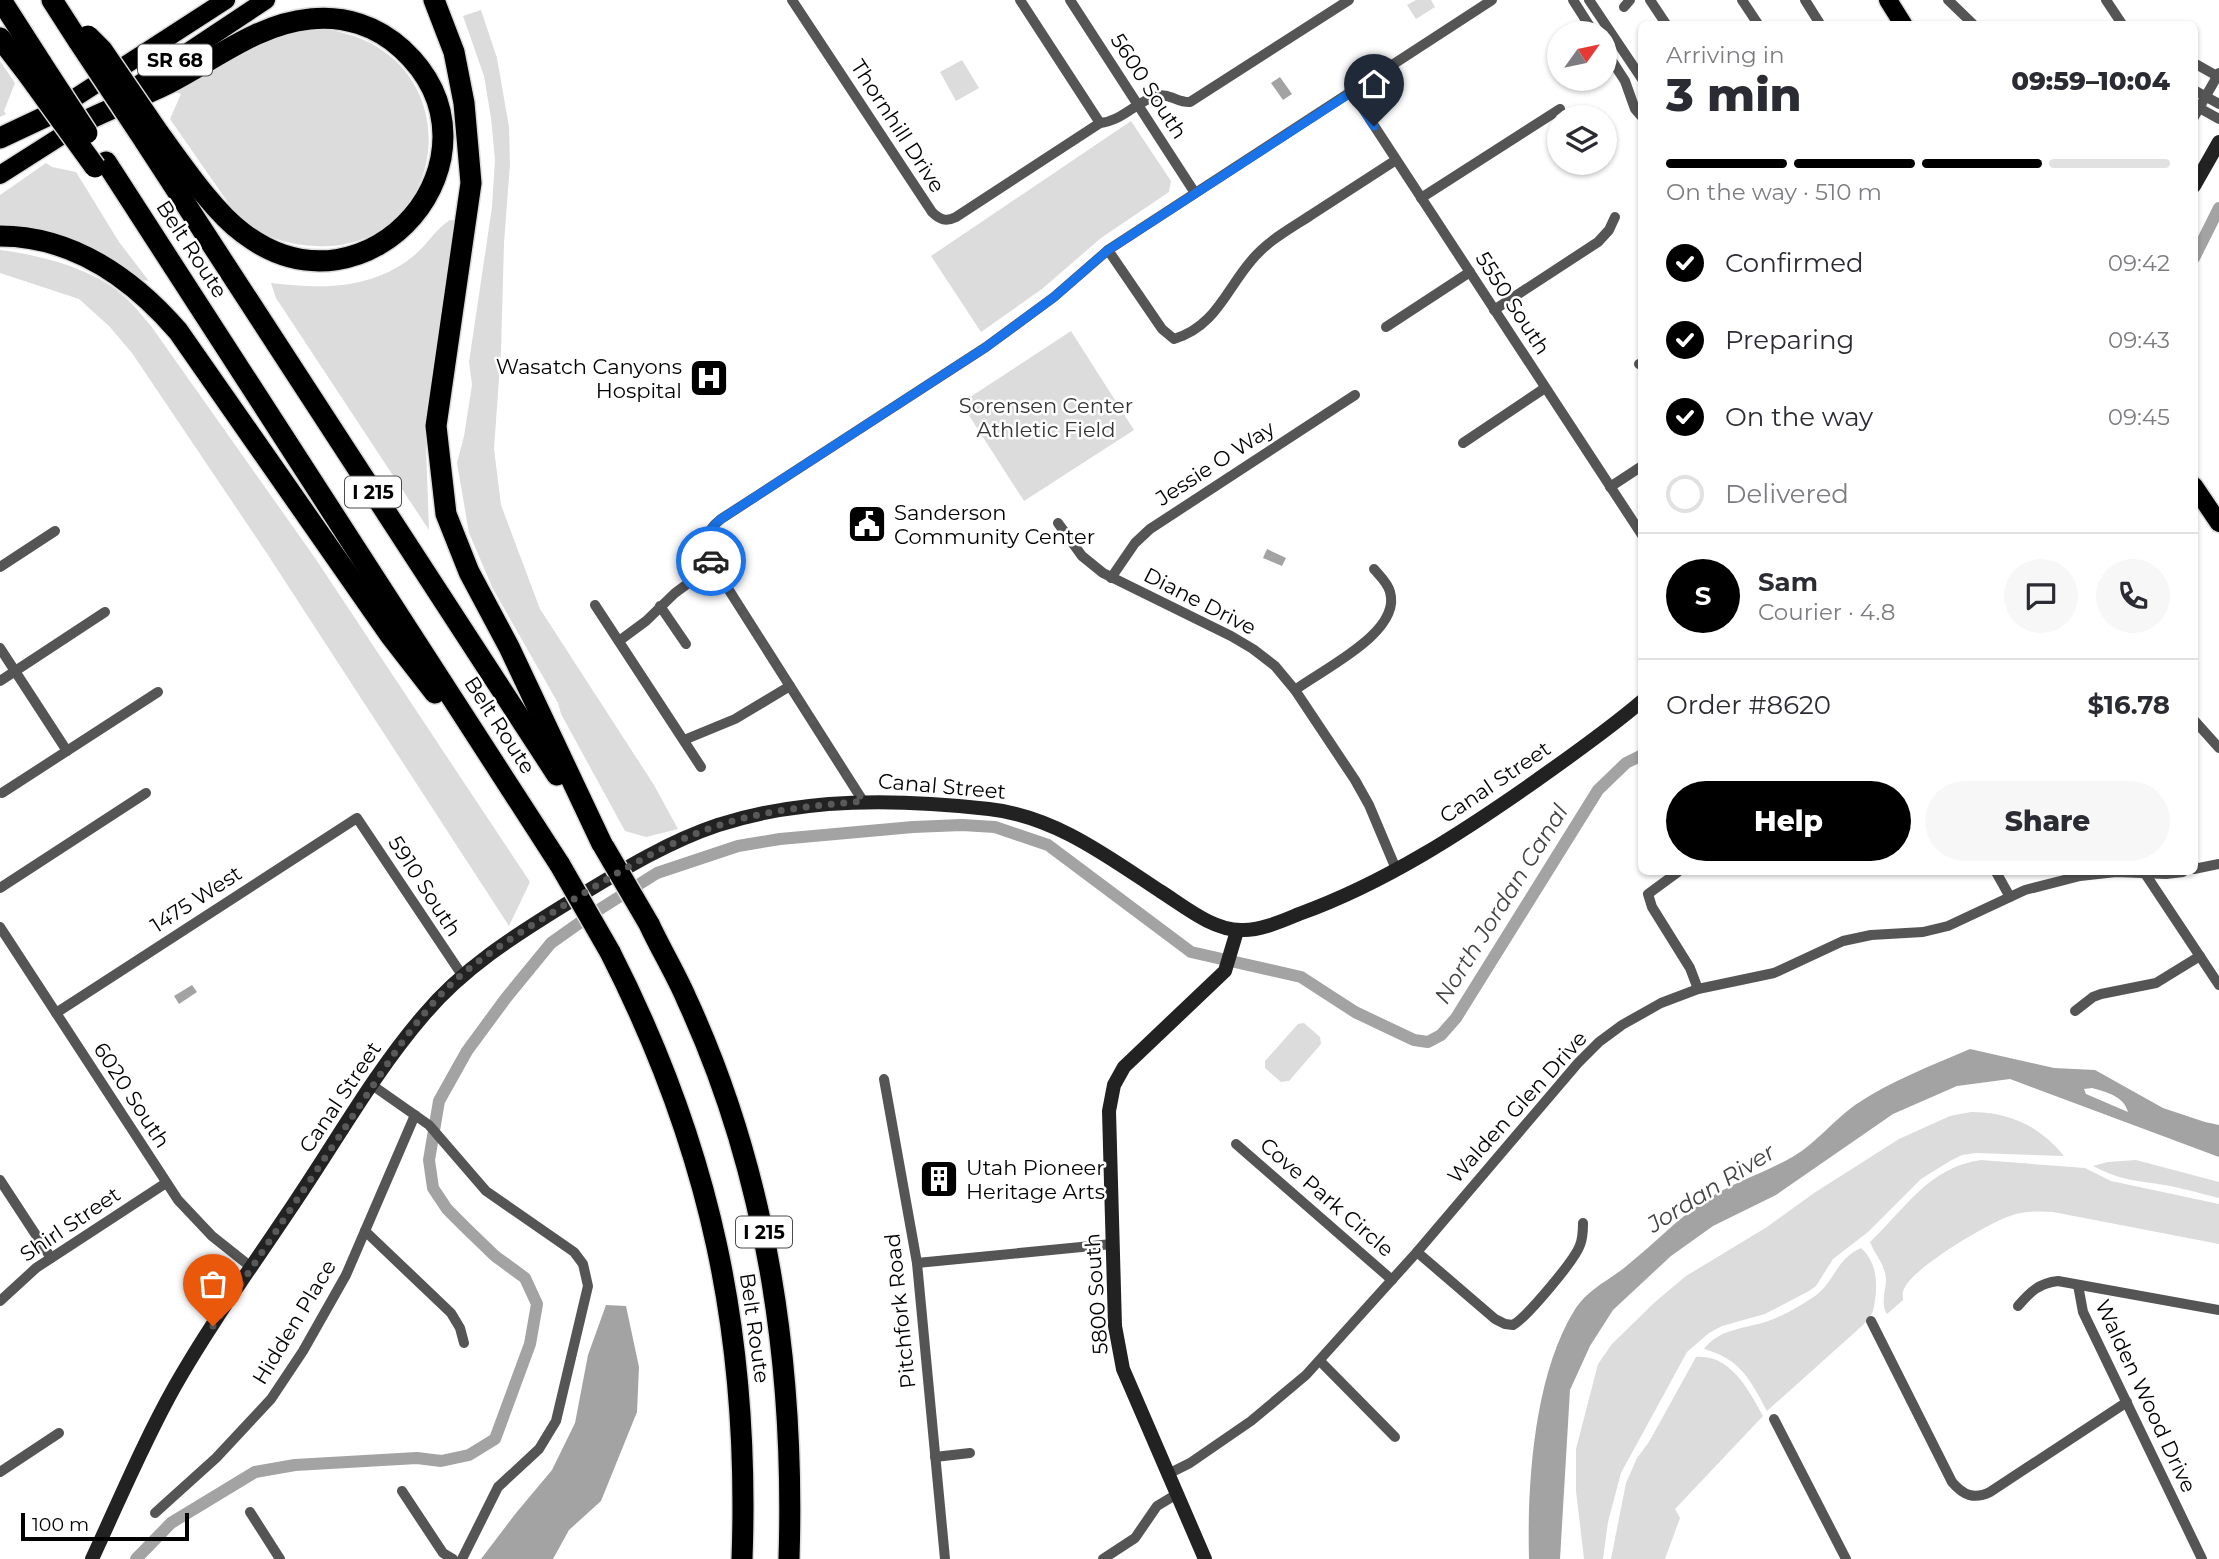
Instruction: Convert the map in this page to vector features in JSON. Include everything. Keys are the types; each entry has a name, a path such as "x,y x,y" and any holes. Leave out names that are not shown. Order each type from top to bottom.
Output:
{"highway":[{"name":"Belt Route","path":"2,0 34,69 167,256 560,865 610,952 646,1025 682,1116 716,1239 727,1297 739,1388 743,1476 742,1559"},
{"path":"434,0 456,65 464,103 471,183 436,426 446,514 469,572 509,647 603,846"},
{"name":"Belt Route","path":"52,1 83,39 151,136 603,846 649,925 687,1000 743,1150 763,1225 784,1363 791,1498 789,1559"},
{"path":"85,121 167,84 267,29 295,21 325,18 341,19 369,27 408,55 426,78 433,93 442,133 435,178 430,192 413,218 402,230 376,247 361,254 328,260 291,256 259,244 242,232 151,136"},
{"path":"0,38 34,69"},
{"path":"0,138 49,114"},
{"path":"0,236 50,243 87,257 123,278 156,306 178,331 390,635 517,797"}],"main road":[{"name":"SR 68","path":"0,146 226,0"},
{"name":"SR 68","path":"0,175 266,0"},
{"path":"1888,0 1901,21"},
{"path":"2198,492 2219,523"}],"street":[{"name":"Thornhill Drive","path":"792,0 932,212 940,219 948,220 1100,123 1112,122 1161,95 1180,102 1189,102 1349,0"},
{"path":"1020,0 1100,123"},
{"name":"5600 South","path":"1070,0 1195,193"},
{"path":"863,801 713,565 705,538 712,526 1025,320 1108,250 1492,0"},
{"path":"1573,0 1586,21"},
{"path":"1589,0 1638,73"},
{"path":"1650,0 1664,21"},
{"path":"1742,0 1756,21"},
{"path":"1805,0 1818,21"},
{"path":"1948,0 1970,21"},
{"path":"2106,0 2120,21"},
{"path":"2198,65 2218,74 2198,107"},
{"path":"1617,69 1638,111"},
{"name":"5550 South","path":"1352,92 1638,529"},
{"path":"2198,92 2219,104"},
{"path":"2198,111 2219,119"},
{"path":"1422,198 1547,116"},
{"path":"2198,179 2219,142"},
{"path":"1108,250 1162,329 1174,339 1202,325 1217,310 1247,266 1267,245 1396,160"},
{"path":"1494,310 1598,242 1609,230 1615,217"},
{"path":"1386,327 1470,272"},
{"path":"1462,443 1545,388"},
{"name":"Jessie O Way","path":"1111,578 1130,550 1150,529 1354,395"},
{"path":"1610,487 1638,469"},
{"name":"Diane Drive","path":"1058,523 1082,556 1111,578 1242,642 1275,666 1295,690 1362,792 1396,869"},
{"path":"0,567 55,531"},
{"path":"619,641 713,565"},
{"path":"1295,690 1371,638 1387,621 1391,593 1374,569"},
{"path":"594,605 701,766"},
{"path":"660,606 686,644"},
{"path":"0,681 105,612"},
{"path":"0,648 67,751"},
{"path":"684,740 735,719 790,686"},
{"path":"2,793 158,692"},
{"name":"Canal Street","path":"92,1559 162,1410 188,1364 372,1085 422,1016 461,975 549,915 641,860 717,826 775,812 863,801 990,809 1035,820 1058,829 1092,847 1212,923 1237,931 1272,923 1328,904 1396,869 1507,802 1638,704"},
{"path":"2198,724 2219,748"},
{"path":"0,888 146,793"},
{"name":"5910 South","path":"357,818 461,975"},
{"name":"1475 West","path":"56,1013 357,818"},
{"path":"2198,868 2219,864"},
{"path":"1673,875 1655,887 1648,894 1648,898 1692,972 1698,989"},
{"path":"1998,875 2010,897"},
{"name":"Walden Glen Drive","path":"1168,1474 1190,1463 1265,1411 1320,1362 1589,1052 1622,1025 1647,1010 1698,989 1774,972 1829,946 1858,937 1923,932 1948,926 2043,885 2089,875"},
{"path":"2146,875 2219,985"},
{"name":"6020 South","path":"0,927 166,1183 205,1230 251,1267"},
{"name":"5800 South","path":"1205,1559 1123,1369 1115,1326 1109,1111 1114,1085 1124,1067 1225,971 1237,931"},
{"path":"2075,1011 2101,994 2156,983 2200,956"},
{"name":"Pitchfork Road","path":"884,1079 917,1263 945,1559"},
{"path":"372,1085 429,1125 486,1191 574,1252 583,1264 588,1286 556,1421 539,1448 506,1477 498,1488 462,1559"},
{"name":"Hidden Place","path":"155,1513 216,1458 271,1399 323,1318 346,1275 415,1115"},
{"name":"Cove Park Circle","path":"1236,1144 1392,1280"},
{"path":"0,1180 51,1258"},
{"name":"Shirl Street","path":"0,1301 51,1258 166,1183"},
{"path":"1417,1252 1495,1319 1513,1325 1525,1316 1577,1251 1584,1223"},
{"path":"365,1231 451,1313 460,1328 464,1343"},
{"path":"917,1263 1112,1244"},
{"path":"2018,1306 2040,1285 2058,1281 2219,1310"},
{"name":"Walden Wood Drive","path":"2078,1285 2083,1312 2202,1559"},
{"path":"1871,1321 1952,1482 1960,1491 1972,1497 1990,1492 2127,1402"},
{"path":"1320,1362 1395,1437"},
{"path":"1774,1419 1846,1559"},
{"path":"0,1472 59,1433"},
{"path":"935,1457 970,1453"},
{"path":"402,1491 443,1553 453,1559"},
{"path":"1103,1559 1135,1538 1157,1506 1177,1494"},
{"path":"250,1512 280,1559"}],"green space":[{"path":"1416,0 1431,0 1435,7 1416,19 1407,5"},
{"path":"481,10 497,58 509,127 510,164 494,449 501,505 540,609 654,785 678,829 646,837 625,831 561,714 558,703 493,589 469,533 457,463 472,385 469,362 492,207 495,160 484,76 463,16"},
{"path":"314,28 367,41 403,69 423,105 429,144 420,184 397,217 363,239 316,246 275,238 238,217 170,119 181,94 173,92 272,39 295,33 295,30"},
{"path":"962,60 979,88 956,101 940,72"},
{"path":"0,61 15,83 4,111 6,114 0,117"},
{"path":"1131,121 1171,181 1169,192 1101,238 1042,289 981,332 931,256"},
{"path":"46,163 52,167 76,172 119,242 149,281 142,280 125,267 76,240 21,226 0,224 0,195"},
{"path":"450,220 457,220 427,409 429,530 276,298 271,283 326,286 361,282 395,269 411,258"},
{"path":"0,250 50,260 99,279 126,298 151,326 315,558 530,882 509,926 266,552 132,353 109,326 79,299 0,273"},
{"name":"Sorensen Center Athletic Field","path":"1071,331 1134,430 1024,501 961,403"},
{"path":"1304,1023 1320,1037 1321,1044 1289,1081 1281,1082 1265,1068 1265,1061 1298,1024"},
{"path":"1971,1112 1998,1115 2023,1123 2045,1136 2064,1156 1976,1153 1962,1155 1921,1179 1868,1232 1833,1259 1816,1286 1809,1291 1765,1314 1722,1326 1709,1333 1687,1352 1621,1473 1608,1522 1603,1559 1584,1559 1576,1491 1576,1449 1598,1364 1612,1344 1686,1276 1767,1227 1814,1193 1899,1139 1950,1116"},
{"path":"1981,1160 2085,1168 2111,1181 2219,1204 2219,1244 2053,1212 2021,1213 1999,1220 1920,1270 1903,1290 1903,1300 1887,1314 1884,1301 1885,1274 1870,1242 1932,1180 1963,1164"},
{"path":"2136,1160 2219,1182 2219,1198 2125,1178 2093,1166"},
{"path":"1861,1248 1871,1261 1876,1277 1873,1311 1863,1325 1767,1411 1743,1372 1727,1358 1704,1349 1725,1333 1774,1319 1812,1298 1825,1286 1845,1259"},
{"path":"1696,1357 1719,1361 1728,1367 1745,1385 1763,1416 1675,1509 1680,1518 1665,1559 1611,1559 1626,1483 1637,1458 1649,1442"}],"shaded area":[{"path":"1280,77 1292,94 1283,100 1271,83"},
{"path":"1267,549 1286,558 1282,566 1263,558"},
{"path":"192,985 197,992 179,1004 174,996"},
{"path":"1970,1049 2054,1068 2095,1070 2163,1108 2219,1125 2219,1157 2010,1079 1957,1086 1893,1114 1776,1195 1713,1226 1671,1256 1613,1310 1590,1346 1570,1390 1560,1559 1529,1559 1532,1465 1542,1398 1560,1337 1580,1303 1703,1202 1794,1156 1868,1096","holes":["2092,1088 2119,1098 2128,1112 2086,1094 2084,1089"]},
{"path":"606,1305 626,1306 639,1367 637,1412 601,1501 569,1530 553,1559 481,1559 552,1470 575,1423 588,1355"}],"waterway":[{"name":"North Jordan Canal","path":"2198,250 2219,208"},
{"name":"North Jordan Canal","path":"136,1559 171,1523 255,1472 295,1465 417,1458 441,1461 469,1455 495,1439 530,1344 537,1304 525,1278 495,1256 467,1229 447,1209 433,1188 429,1160 439,1101 467,1051 551,943 657,873 738,846 780,839 913,827 995,827 1048,845 1191,952 1301,977 1355,1012 1414,1040 1428,1042 1441,1035 1456,1018 1598,790 1626,763 1638,757"}],"way so far":[{"path":"213,1326 396,1051 422,1016 461,975 549,915 641,860 691,836 745,818 810,806 863,801 711,561"}],"place":[{"name":"Wasatch Canyons Hospital","path":"709,378"},
{"name":"Sanderson Community Center","path":"867,524"},
{"name":"Utah Pioneer Heritage Arts","path":"939,1179"}],"route":[{"path":"711,561 705,538 712,526 1025,320 1108,250 1352,92 1374,126"}],"water label":[{"name":"Jordan River","path":"1711,1188"}]}
